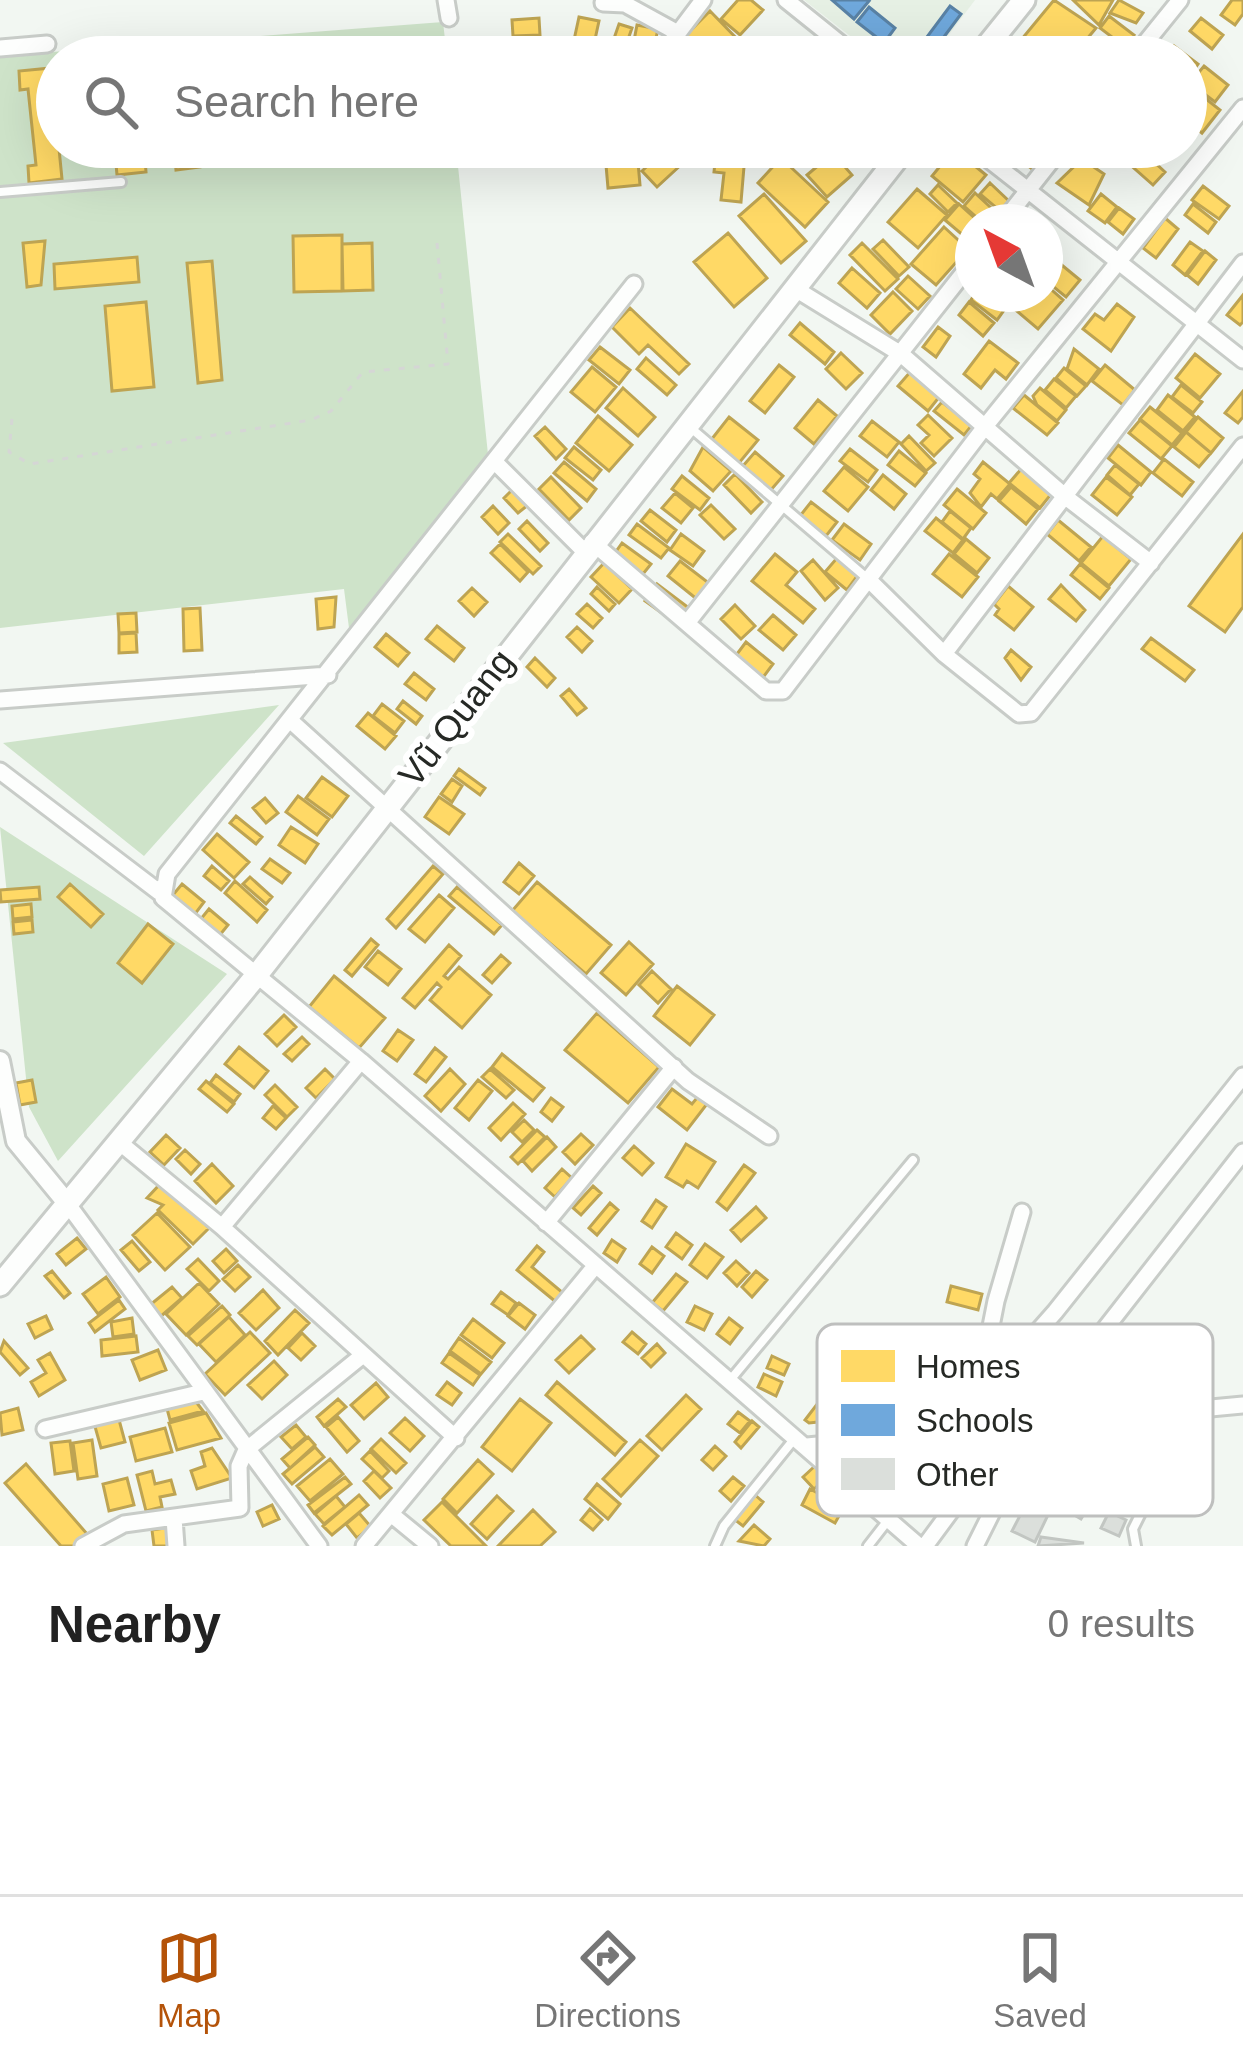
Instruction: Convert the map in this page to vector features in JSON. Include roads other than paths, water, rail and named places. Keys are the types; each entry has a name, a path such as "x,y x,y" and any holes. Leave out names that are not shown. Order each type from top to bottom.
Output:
{"main road":[{"path":"995,36 1024,0"},
{"name":"Vũ Quang","path":"0,1285 256,976 889,168"}],"street":[{"path":"446,0 449,18"},
{"path":"676,36 703,0"},
{"path":"786,0 831,36"},
{"path":"1151,36 1180,0"},
{"path":"603,3 625,4 678,33"},
{"path":"0,48 36,45"},
{"path":"1207,151 1243,108"},
{"path":"1003,168 1243,360"},
{"path":"1017,204 1045,168"},
{"path":"495,462 588,547 687,622 766,691 778,693 1193,168"},
{"path":"944,654 1243,263"},
{"path":"0,771 159,892 634,284"},
{"path":"687,622 955,284"},
{"path":"794,289 901,354 987,424 1067,499 1151,563"},
{"path":"869,580 944,654 1019,714 1030,713 1243,446"},
{"path":"0,700 328,675"},
{"path":"292,722 674,1067 721,1106 770,1136"},
{"path":"162,887 163,898 361,1061 817,1454"},
{"path":"0,1061 8,1141 67,1203 319,1546"},
{"path":"222,1227 361,1061"},
{"path":"546,1223 674,1067"},
{"path":"1044,1324 1243,1076"},
{"path":"119,1142 222,1227 457,1438"},
{"path":"1109,1324 1243,1153"},
{"path":"995,1324 1022,1211"},
{"path":"364,1546 596,1264"},
{"path":"83,1546 124,1524 241,1508 239,1466 245,1450 363,1355"},
{"path":"45,1429 203,1391"},
{"path":"1213,1408 1243,1405"},
{"path":"802,1441 817,1440"},
{"path":"391,1514 430,1546"},
{"path":"886,1516 922,1546 945,1516"},
{"path":"975,1546 990,1516"},
{"path":"174,1518 176,1546"}],"lane":[{"path":"0,192 121,182"},
{"path":"685,423 869,580"},
{"path":"730,1379 913,1160"},
{"path":"715,1546 724,1526 802,1441"},
{"path":"1136,1546 1133,1529 1140,1516"},
{"path":"868,1546 889,1519"}]}
